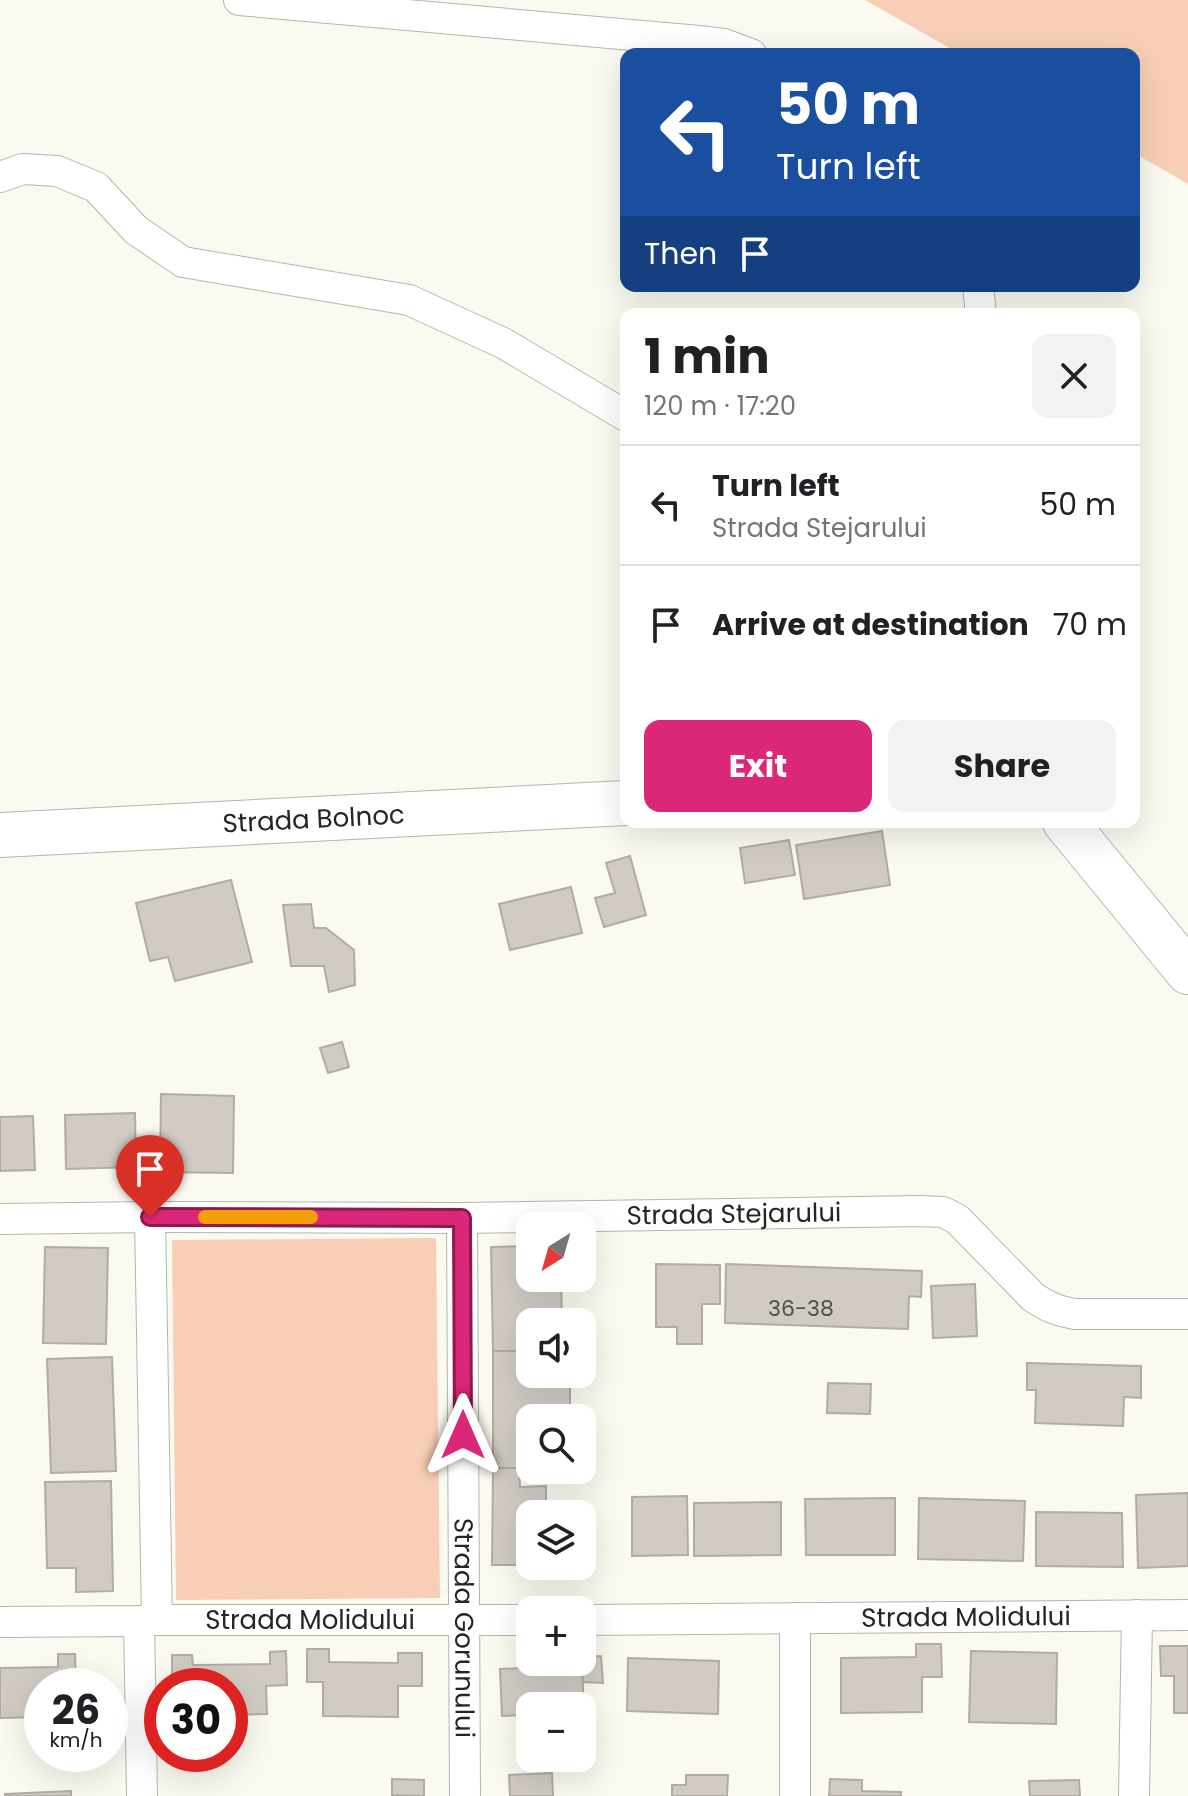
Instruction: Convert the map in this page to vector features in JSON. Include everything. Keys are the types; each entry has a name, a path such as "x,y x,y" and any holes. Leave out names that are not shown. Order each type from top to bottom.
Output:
{"street":[{"path":"239,0 699,41 735,48"},
{"path":"0,177 23,169 57,171 96,187 136,230 183,262 409,300 503,343 620,412"},
{"name":"Strada Bolnoc","path":"0,835 620,803"},
{"path":"1070,828 1188,972"},
{"name":"Strada Stejarului","path":"0,1219 462,1218 943,1212 957,1219 1033,1297 1047,1307 1075,1314 1188,1314"},
{"path":"142,1796 148,1620 150,1217"},
{"name":"Strada Gorunului","path":"462,1218 465,1796"},
{"path":"1134,1796 1137,1615"},
{"name":"Strada Molidului","path":"596,1620 1188,1615"},
{"path":"795,1618 795,1796"},
{"name":"Strada Molidului","path":"0,1622 516,1620"}],"shaded area":[{"path":"865,0 1188,0 1188,184 1140,156 1140,48 949,48"},
{"path":"436,1238 440,1598 176,1600 172,1240"}],"building":[{"path":"882,831 890,885 804,899 796,845"},
{"path":"789,840 795,875 745,883 740,848"},
{"path":"630,856 646,915 604,927 595,898 615,893 606,863"},
{"path":"231,880 252,962 175,981 168,957 150,961 136,903"},
{"path":"571,887 582,933 510,950 499,904"},
{"path":"311,904 314,928 326,928 354,950 355,985 329,992 324,966 291,966 283,905"},
{"path":"342,1042 349,1067 328,1073 320,1048"},
{"path":"161,1094 234,1096 233,1173 160,1172"},
{"path":"135,1113 136,1167 66,1169 65,1115"},
{"path":"33,1116 35,1170 0,1171 0,1117"},
{"path":"516,1246 516,1292 561,1292 562,1308 516,1308 516,1351 493,1351 491,1247"},
{"path":"45,1247 108,1248 106,1344 43,1343"},
{"path":"656,1264 720,1265 720,1304 702,1304 702,1344 677,1344 677,1327 656,1327"},
{"path":"726,1264 922,1271 921,1297 909,1296 908,1329 725,1323"},
{"path":"975,1284 977,1336 933,1338 931,1286"},
{"path":"493,1351 516,1351 516,1388 570,1388 570,1404 516,1404 516,1468 493,1468"},
{"path":"112,1357 116,1471 51,1473 47,1359"},
{"path":"1027,1363 1141,1366 1141,1398 1124,1397 1123,1426 1035,1423 1036,1390 1027,1390"},
{"path":"828,1383 871,1384 870,1414 827,1413"},
{"path":"493,1468 516,1468 516,1484 520,1487 546,1486 546,1500 516,1500 516,1565 492,1565"},
{"path":"111,1481 113,1591 76,1592 76,1568 47,1568 45,1482"},
{"path":"1188,1493 1188,1566 1138,1568 1136,1495"},
{"path":"687,1496 688,1555 632,1556 632,1497"},
{"path":"895,1498 895,1555 806,1555 805,1499"},
{"path":"919,1498 1025,1501 1023,1561 918,1559"},
{"path":"781,1502 781,1555 694,1556 694,1503"},
{"path":"1036,1512 1122,1513 1123,1567 1036,1566"},
{"path":"916,1644 941,1644 942,1677 922,1677 922,1712 841,1713 841,1658 916,1657"},
{"path":"1160,1646 1188,1646 1188,1713 1174,1713 1174,1676 1161,1676"},
{"path":"307,1649 329,1649 329,1662 398,1663 398,1653 422,1653 422,1686 398,1686 398,1717 323,1716 323,1682 307,1682"},
{"path":"286,1651 287,1685 266,1686 267,1714 248,1715 248,1668 172,1668 172,1655 192,1655 193,1665 270,1664 270,1652"},
{"path":"971,1651 1057,1653 1056,1724 969,1722"},
{"path":"58,1654 75,1654 75,1668 24,1668 24,1717 0,1718 0,1668 58,1667"},
{"path":"596,1656 601,1656 603,1683 583,1682 583,1676 596,1676"},
{"path":"628,1658 719,1661 718,1714 627,1711"},
{"path":"516,1668 516,1676 582,1676 583,1692 516,1692 516,1716 502,1716 500,1669"},
{"path":"552,1773 553,1796 510,1796 509,1775"},
{"path":"686,1775 728,1775 727,1796 672,1796 672,1785 686,1785"},
{"path":"392,1779 424,1780 424,1796 392,1795"},
{"path":"830,1779 862,1780 862,1791 901,1792 901,1796 829,1796"},
{"path":"1079,1780 1080,1796 1030,1796 1029,1781"},
{"path":"71,1791 71,1796 5,1796 5,1794"}],"slow traffic":[{"path":"205,1217 311,1217"}],"route":[{"path":"150,1217 462,1218 463,1435"}]}
